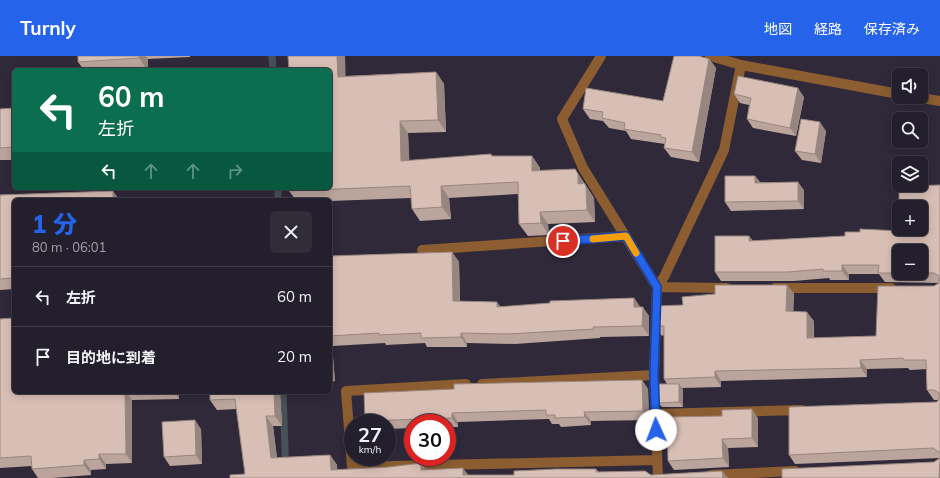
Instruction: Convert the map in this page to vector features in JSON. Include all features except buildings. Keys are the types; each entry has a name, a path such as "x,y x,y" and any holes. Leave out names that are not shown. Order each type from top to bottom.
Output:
{"street":[{"path":"601,56 562,119 583,168 657,287"},
{"path":"710,56 741,65 892,93"},
{"path":"660,477 657,460 654,375 657,287 664,277 724,150 741,65"},
{"path":"928,99 940,101"},
{"path":"422,250 626,236"},
{"path":"657,287 736,288"},
{"path":"767,288 901,288"},
{"path":"654,375 346,391 352,468 657,460"},
{"path":"656,414 814,410"},
{"path":"697,475 807,470"}],"waterway":[{"path":"272,56 273,68"},
{"path":"278,190 278,198"},
{"path":"283,394 286,478"}],"slow traffic":[{"path":"593,239 626,236 636,253"}],"route":[{"path":"563,241 626,236 657,287 654,375 656,430"}]}
